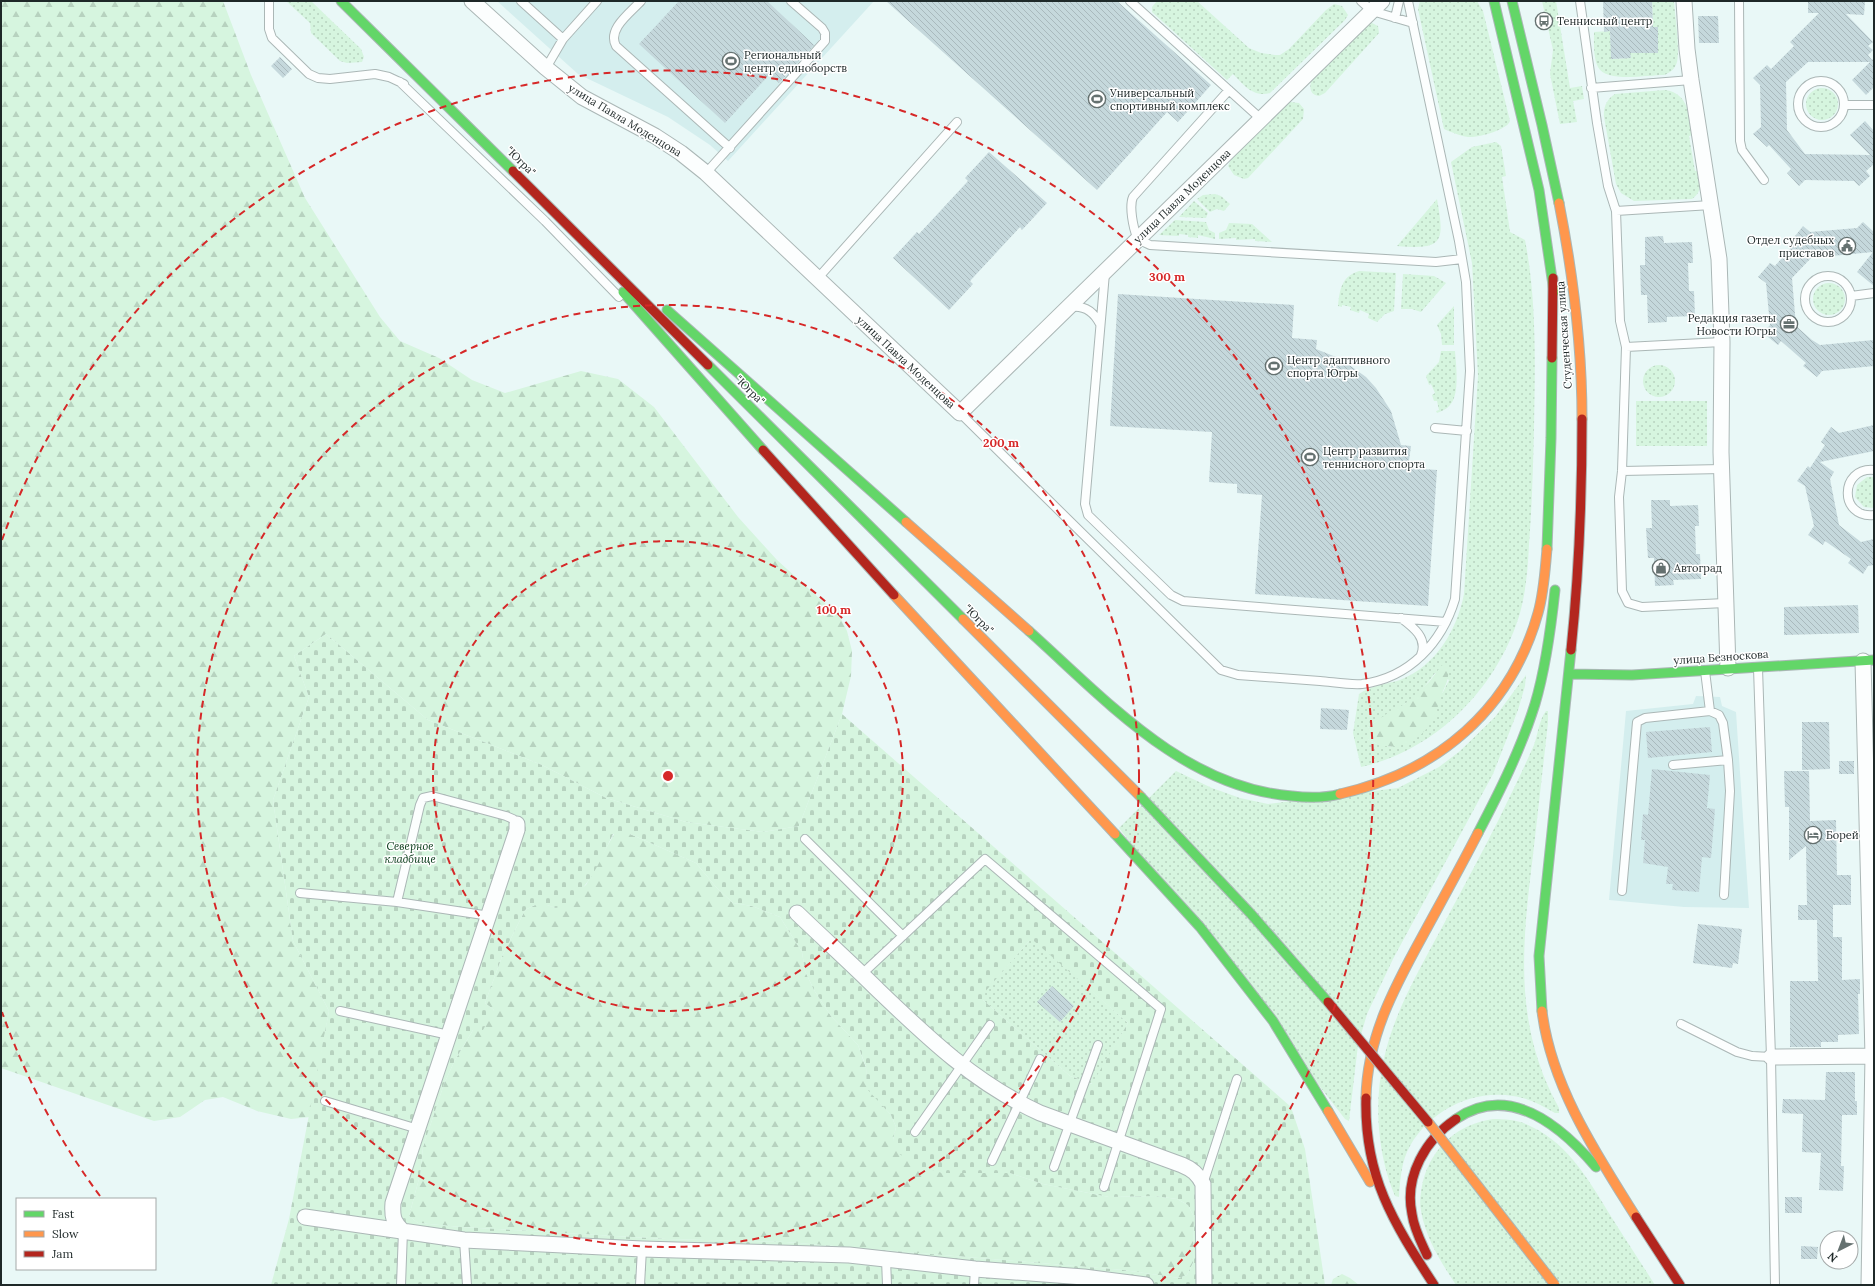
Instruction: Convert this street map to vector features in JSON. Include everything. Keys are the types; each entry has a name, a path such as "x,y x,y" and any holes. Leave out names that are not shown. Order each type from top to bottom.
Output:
{"main road":[{"name":"\"Югра\"","path":"341,1 465,122 1140,797 1207,866 1329,1001 1451,1149 1555,1285"},
{"name":"Студенческая улица","path":"1494,1 1539,190 1553,278 1561,399"},
{"name":"Студенческая улица","path":"1512,1 1557,188 1573,285 1578,334 1582,442 1577,584 1539,956 1539,987 1542,1015 1548,1046 1562,1083 1597,1152 1635,1214"},
{"path":"543,200 1141,731 1169,752 1199,770 1229,784 1257,792 1283,796 1309,797 1347,793 1385,783 1436,758 1456,742 1474,724 1501,692 1519,662 1538,614 1546,553 1550,474 1553,278"},
{"path":"543,200 693,373 860,558 1200,927 1273,1021 1301,1064 1393,1220 1434,1285"},
{"path":"1393,1220 1382,1197 1373,1168 1366,1126 1366,1102 1373,1045 1396,985 1486,816 1512,764 1531,717 1544,670 1556,581"},
{"name":"улица Безноскова","path":"1569,674 1626,675 1758,666 1869,661"},
{"path":"1441,1285 1414,1224 1410,1202 1411,1182 1420,1155 1428,1143 1450,1122 1463,1115 1491,1106 1522,1109 1536,1115 1571,1140 1589,1158 1635,1214 1680,1285"}],"street":[{"name":"улица Павла Моденцова","path":"472,1 546,68 582,97 655,136 706,173 960,412 1377,6"},
{"path":"1684,1 1687,49 1691,80 1719,259 1722,342 1722,469 1728,668"},
{"path":"1869,661 1873,1056 1869,1285"},
{"path":"403,1231 394,1223 392,1213 393,1204 490,916 517,830 517,824"},
{"path":"797,913 931,1041 982,1081 1019,1104 1068,1125 1120,1142 1192,1169 1199,1176 1203,1184 1204,1285"},
{"path":"1771,1057 1873,1056"},
{"path":"305,1217 464,1240 642,1249 849,1255 975,1270 1084,1277 1146,1285"}],"lane":[{"path":"269,1 269,29 272,38 310,74 318,78 330,79 375,74 388,77 400,82 465,122"},
{"path":"521,1 563,39"},
{"path":"546,68 563,39 597,1"},
{"path":"641,1 614,32 613,40 616,46 730,148"},
{"path":"706,173 826,41 825,33 822,28 791,1"},
{"path":"1130,1 1261,119"},
{"path":"1361,1 1377,6 1395,18 1413,23"},
{"path":"1395,18 1399,1"},
{"path":"960,412 1221,670 1238,675 1362,684 1397,673 1414,663 1430,646 1446,622 1455,598 1470,371 1466,282 1408,1"},
{"path":"1580,1 1591,88 1608,186 1616,211 1620,321 1626,347 1622,471 1618,506 1622,591 1628,603 1642,607 1725,603"},
{"path":"1739,1 1741,145 1742,150 1764,180"},
{"path":"1591,88 1691,80"},
{"path":"1820,81 1827,82 1837,88 1842,94 1844,105 1841,116 1837,121 1830,125 1819,127 1805,121 1798,104 1801,93 1806,87 1820,81"},
{"path":"400,82 545,221 693,373"},
{"path":"1229,90 1133,197 1130,203 1138,238 1150,245 1436,262 1462,259"},
{"path":"1844,105 1874,105"},
{"path":"818,278 957,122"},
{"path":"1616,211 1711,205"},
{"path":"1105,270 1084,504 1088,515 1171,595 1182,601 1401,617 1446,622"},
{"path":"1831,276 1841,280 1849,289 1851,296 1848,311 1841,319 1834,322 1819,320 1810,313 1806,306 1806,295 1808,288 1813,282 1823,277 1831,276"},
{"path":"1851,296 1874,293"},
{"path":"1066,308 1080,306 1087,309 1097,317 1100,324"},
{"path":"1626,347 1722,342"},
{"path":"1435,428 1467,431"},
{"path":"1622,471 1722,469"},
{"path":"1874,470 1865,470 1855,476 1850,482 1847,492 1850,503 1857,512 1868,516 1874,515"},
{"path":"1401,617 1415,629 1422,639 1424,646 1422,654 1414,663"},
{"path":"1758,666 1771,1057 1775,1285"},
{"path":"1705,670 1710,711"},
{"path":"1622,891 1637,722 1645,718 1710,711 1719,716 1723,723 1728,760 1730,791 1724,895"},
{"path":"1673,765 1728,760"},
{"path":"397,902 420,805 423,798 432,796 506,816 513,819 517,824"},
{"path":"805,839 902,936"},
{"path":"862,974 985,859 1161,1009 1120,1142 1104,1187"},
{"path":"300,893 397,902 490,916"},
{"path":"340,1011 449,1035"},
{"path":"1681,1024 1737,1052 1752,1056 1771,1057"},
{"path":"915,1132 990,1025"},
{"path":"1054,1167 1098,1045"},
{"path":"992,1161 1040,1059"},
{"path":"1203,1184 1237,1079"},
{"path":"325,1101 418,1128"},
{"path":"401,1285 403,1231"},
{"path":"464,1240 467,1285"},
{"path":"640,1285 642,1249"},
{"path":"886,1259 887,1285"},
{"path":"974,1285 975,1270"}],"shaded area":[{"path":"497,1 874,1 728,161 710,145 668,117 578,74"},
{"path":"1696,696 1720,697 1722,706 1736,712 1749,908 1684,907 1609,900 1626,711 1693,704"}],"green space":[{"path":"1,1 223,1 251,75 305,198 380,317 400,341 439,358 472,380 505,393 581,371 618,379 654,407 738,517 777,560 840,617 847,631 852,651 851,676 842,714 799,826 763,832 686,822 606,798 542,765 428,720 326,634 294,656 309,697 273,800 293,941 329,1011 310,1117 291,1119 257,1111 223,1097 205,1100 180,1117 154,1121 1,1068"},
{"path":"286,1 311,1 361,49 364,57 362,62 347,63 340,61 311,33 310,23"},
{"path":"1157,1 1197,1 1249,48 1261,53 1275,55 1280,55 1289,49 1326,10 1334,4 1342,6 1348,15 1345,20 1270,93 1258,94 1245,86 1233,74 1227,80 1152,12 1152,7"},
{"path":"1420,1 1477,1 1483,11 1510,121 1504,127 1492,133 1473,137 1462,136 1444,129 1418,9"},
{"path":"1542,1 1556,1 1570,88 1582,86 1584,99 1573,101 1577,122 1560,124 1550,74 1553,50"},
{"path":"1652,1 1674,1 1678,56 1674,69 1664,75 1638,77 1618,77 1602,72 1595,59 1594,32 1610,31 1612,59 1630,58 1630,53 1658,52 1658,27 1653,27"},
{"path":"1372,23 1378,26 1379,33 1325,93 1319,96 1312,93 1310,87 1311,82 1368,24"},
{"path":"1819,88 1825,88 1835,95 1838,104 1837,110 1831,117 1825,120 1819,120 1809,113 1806,107 1806,101 1813,91"},
{"path":"1665,90 1673,92 1679,96 1689,113 1693,135 1689,136 1695,171 1699,170 1699,190 1696,196 1692,199 1634,201 1621,193 1616,184 1604,117 1605,107 1608,101 1615,94"},
{"path":"1290,102 1299,103 1304,109 1303,119 1248,178 1244,179 1234,175 1228,166 1232,157"},
{"path":"1496,142 1501,146 1506,176 1502,177 1510,232 1525,240 1532,287 1535,382 1534,429 1530,530 1524,596 1520,613 1510,640 1497,666 1480,690 1461,711 1439,730 1415,746 1389,759 1361,767 1353,733 1359,694 1373,687 1400,680 1413,674 1424,666 1443,645 1450,633 1456,621 1464,594 1478,376 1472,263 1451,162 1472,147","holes":["1435,673 1449,680 1443,692 1391,747 1374,743 1368,739 1368,728 1413,698"]},
{"path":"1215,194 1221,196 1230,204 1224,211 1217,209 1210,212 1197,199 1203,195"},
{"path":"1437,199 1441,225 1440,234 1437,240 1424,247 1397,246"},
{"path":"1194,201 1208,213 1206,218 1179,217"},
{"path":"1175,220 1206,222 1209,230 1215,233 1215,239 1198,235 1198,238 1179,234 1179,236 1159,235"},
{"path":"1229,223 1252,224 1272,242 1255,241 1255,239 1219,239 1219,233 1226,230"},
{"path":"1359,271 1396,273 1394,311 1385,314 1377,322 1368,318 1369,314 1360,310 1359,313 1350,310 1351,307 1342,305 1342,307 1338,306 1342,284 1348,277"},
{"path":"1403,274 1434,276 1446,283 1421,312 1412,309 1401,309"},
{"path":"1826,283 1832,283 1842,290 1845,299 1844,305 1838,312 1832,315 1826,315 1816,308 1813,302 1813,296 1820,286"},
{"path":"1454,306 1454,345 1442,345 1441,334 1437,325"},
{"path":"1441,351 1455,351 1456,387 1453,400 1450,405 1446,409 1437,413 1436,411 1439,410 1437,401 1434,401 1432,395 1435,393 1431,384 1429,385 1426,376 1439,362"},
{"path":"1656,365 1662,365 1672,372 1675,381 1674,387 1668,394 1662,397 1656,397 1646,390 1643,384 1643,378 1650,368"},
{"path":"1636,401 1707,401 1707,446 1636,446"},
{"path":"1867,477 1874,477 1874,508 1864,507 1855,497 1857,485"},
{"name":"Северное кладбище","path":"326,634 428,720 542,765 606,798 686,822 763,832 799,826 842,714 1291,1107 1305,1149 1325,1285 271,1285 289,1219 329,1011 293,941 273,800 309,697 294,656","holes":["613,834 630,834 696,863 716,887 733,903 752,906 780,917 802,952 805,971 814,990 831,1016 858,1045 866,1067 867,1089 891,1115 896,1127 893,1140 898,1153 916,1165 942,1173 1010,1173 1043,1184 1109,1197 1155,1196 1177,1199 1188,1205 1194,1217 1193,1263 1187,1275 1179,1278 1123,1270 786,1242 666,1239 461,1227 418,1223 409,1216 420,1175 423,1147 444,1084 455,1060 473,1030 483,1030 494,1010 485,1003 503,954 525,910 535,905 547,905 556,908 567,903 576,896 591,877","1029,941 1034,941 1128,1023 1092,1084 1070,1076 983,1000 983,994"]},
{"path":"1442,665 1448,667 1447,682 1434,717 1429,726 1422,733 1406,744 1397,746 1378,744 1368,739 1368,728 1383,716 1405,704 1429,682"},
{"path":"1526,675 1525,686 1518,710 1493,774 1393,959 1367,1014 1358,1045 1349,1121 1345,1119 1119,828 1176,771 1212,788 1240,798 1268,804 1398,788 1439,767 1460,751 1495,717"},
{"path":"1546,711 1548,711 1548,723 1526,921 1524,953 1525,984 1528,1015 1534,1046 1544,1077 1559,1108 1559,1113 1555,1113 1524,1099 1513,1096 1497,1095 1481,1096 1465,1100 1451,1107 1437,1115 1415,1138 1403,1163 1399,1197 1395,1196 1384,1163 1379,1129 1378,1101 1381,1075 1393,1027 1414,981 1499,819 1534,745 1540,723"},
{"path":"614,834 630,834 696,863 716,887 733,903 752,906 780,917 802,952 805,971 814,990 831,1016 858,1045 866,1068 868,1089 891,1115 896,1127 893,1140 942,1173 1010,1173 1043,1184 1109,1197 1155,1196 1177,1199 1188,1205 1194,1217 1193,1263 1187,1275 1179,1278 1123,1270 786,1242 666,1239 461,1227 418,1223 409,1216 420,1175 423,1147 444,1084 455,1060 473,1030 494,1010 485,1003 503,954 525,910 535,905 547,905 556,908 586,885"},
{"path":"1029,941 1035,941 1128,1023 1093,1084 1070,1076 983,1000 983,993"},
{"path":"1493,1119 1513,1120 1523,1123 1558,1144 1578,1166 1587,1179 1655,1285 1456,1285 1430,1241 1426,1231 1420,1204 1423,1181 1433,1158 1448,1139 1469,1126"},
{"path":"1342,1274 1359,1285 1331,1285 1333,1279"}],"building":[{"name":"Региональный центр единоборств","path":"679,1 767,1 814,45 779,83 770,74 725,123 639,44"},
{"name":"Универсальный спортивный комплекс","path":"886,1 1117,1 1211,85 1178,122 1167,112 1097,190"},
{"path":"1603,1 1652,1 1653,27 1658,27 1658,53 1630,53 1631,58 1611,59 1610,31 1604,32"},
{"path":"1808,1 1865,1 1864,15 1846,14 1873,42 1868,46 1873,50 1868,55 1872,60 1874,58 1874,87 1866,95 1852,80 1870,62 1808,62 1786,82 1787,130 1805,154 1870,155 1850,135 1865,121 1874,131 1874,164 1866,171 1870,176 1859,186 1854,181 1805,180 1799,186 1787,173 1791,169 1769,145 1767,147 1753,134 1761,127 1760,85 1753,78 1767,65 1771,69 1794,46 1790,42 1819,13 1808,13"},
{"path":"1698,16 1718,16 1719,43 1699,43"},
{"path":"280,57 292,69 283,78 271,66"},
{"path":"989,152 1047,203 1022,230 1020,227 970,281 973,284 949,310 893,258 917,232 919,234 968,181 965,178"},
{"path":"1863,222 1874,232 1874,286 1857,272 1873,252 1811,258 1792,278 1796,326 1812,340 1820,345 1874,340 1874,366 1822,371 1817,377 1803,366 1806,363 1781,341 1778,345 1763,333 1770,325 1766,283 1758,277 1770,263 1775,266 1796,242 1792,240 1803,226 1810,232 1857,228"},
{"path":"1663,236 1664,243 1692,242 1693,263 1688,263 1689,291 1694,291 1695,316 1667,317 1667,322 1648,323 1647,295 1641,295 1640,265 1645,265 1645,237"},
{"name":"Центр развития теннисного спорта","path":"1118,294 1294,305 1292,338 1317,340 1316,349 1341,359 1366,377 1376,388 1391,411 1401,445 1411,446 1408,468 1437,470 1428,606 1255,594 1262,495 1237,493 1237,484 1209,482 1212,432 1110,426"},
{"path":"1874,425 1874,451 1820,462 1834,472 1830,479 1839,525 1861,542 1874,539 1874,565 1868,566 1863,574 1848,563 1851,559 1825,541 1823,545 1808,535 1814,526 1805,486 1797,481 1808,466 1810,468 1825,445 1821,442 1831,427 1839,433"},
{"path":"1651,500 1670,500 1670,506 1698,505 1699,526 1695,526 1696,554 1700,554 1701,579 1673,580 1674,585 1655,586 1654,558 1648,558 1646,528 1652,528"},
{"path":"1858,605 1859,633 1784,635 1784,607"},
{"path":"1321,708 1349,710 1347,730 1320,729"},
{"path":"1802,722 1829,722 1830,769 1802,770"},
{"path":"1710,727 1712,752 1648,758 1646,732"},
{"path":"1839,761 1854,761 1854,774 1839,774"},
{"path":"1652,769 1710,775 1707,808 1715,809 1711,858 1702,857 1699,892 1672,890 1673,884 1666,884 1668,867 1643,863 1645,840 1641,840 1643,814 1648,815"},
{"path":"1784,771 1809,771 1810,821 1836,820 1837,875 1851,875 1851,905 1833,905 1833,937 1842,937 1842,980 1860,979 1860,994 1858,994 1859,1034 1838,1035 1838,1042 1821,1042 1821,1047 1790,1047 1790,981 1818,981 1817,920 1798,920 1798,905 1807,905 1806,846 1789,860 1789,807 1785,807"},
{"path":"1698,924 1742,929 1738,964 1733,963 1732,968 1693,963"},
{"path":"1052,986 1074,1006 1060,1022 1037,1002"},
{"path":"1826,1072 1855,1072 1855,1101 1857,1101 1857,1115 1842,1115 1841,1166 1844,1166 1843,1191 1819,1190 1821,1153 1802,1152 1803,1114 1782,1113 1783,1099 1825,1100"},
{"path":"1785,1197 1802,1197 1802,1213 1785,1213"},
{"path":"1801,1246 1818,1247 1817,1259 1801,1259"}],"traffic: fast":[{"path":"341,1 513,171"},
{"path":"1494,1 1539,190 1554,292"},
{"path":"1512,1 1559,203"},
{"path":"623,292 763,450"},
{"path":"667,310 906,522"},
{"path":"1547,549 1552,358"},
{"path":"708,365 963,619"},
{"path":"1478,833 1510,770 1535,704 1548,647 1555,590"},
{"path":"1029,631 1117,711 1148,736 1181,758 1216,776 1253,789 1304,797 1340,794"},
{"path":"1542,1011 1539,956 1571,650"},
{"path":"1569,674 1632,675 1874,660"},
{"path":"1141,797 1251,914 1328,1002"},
{"path":"1115,834 1200,927 1273,1021 1328,1111"},
{"path":"1456,1119 1476,1109 1496,1105 1515,1107 1534,1114 1551,1124 1567,1137 1596,1167"}],"traffic: slow":[{"path":"1559,203 1576,311 1582,392 1582,419"},
{"path":"906,522 1029,631"},
{"path":"1340,794 1375,784 1408,770 1438,753 1465,732 1489,707 1509,679 1526,648 1542,597 1547,549"},
{"path":"894,595 1115,834"},
{"path":"963,619 1141,797"},
{"path":"1366,1098 1371,1055 1377,1034 1392,995 1478,833"},
{"path":"1542,1011 1547,1039 1565,1093 1591,1144 1636,1217"},
{"path":"1328,1111 1370,1182"},
{"path":"1428,1122 1555,1285"}],"traffic: jam":[{"path":"513,171 708,365"},
{"path":"1552,358 1553,278"},
{"path":"1571,650 1580,534 1582,419"},
{"path":"763,450 894,595"},
{"path":"1328,1002 1428,1122"},
{"path":"1366,1098 1370,1151 1376,1175 1394,1219 1434,1285"},
{"path":"1427,1255 1414,1225 1410,1200 1411,1186 1414,1173 1427,1148 1435,1137 1456,1119"},
{"path":"1636,1217 1680,1285"}],"place":[{"name":"Теннисный центр","path":"1544,21"},
{"name":"Региональный центр единоборств","path":"731,61"},
{"name":"Универсальный спортивный комплекс","path":"1097,99"},
{"name":"Отдел судебных приставов","path":"1847,246"},
{"name":"Редакция газеты Новости Югры","path":"1789,324"},
{"name":"Центр адаптивного спорта Югры","path":"1274,366"},
{"name":"Центр развития теннисного спорта","path":"1310,457"},
{"name":"Автоград","path":"1661,568"},
{"name":"Борей","path":"1813,835"}]}
